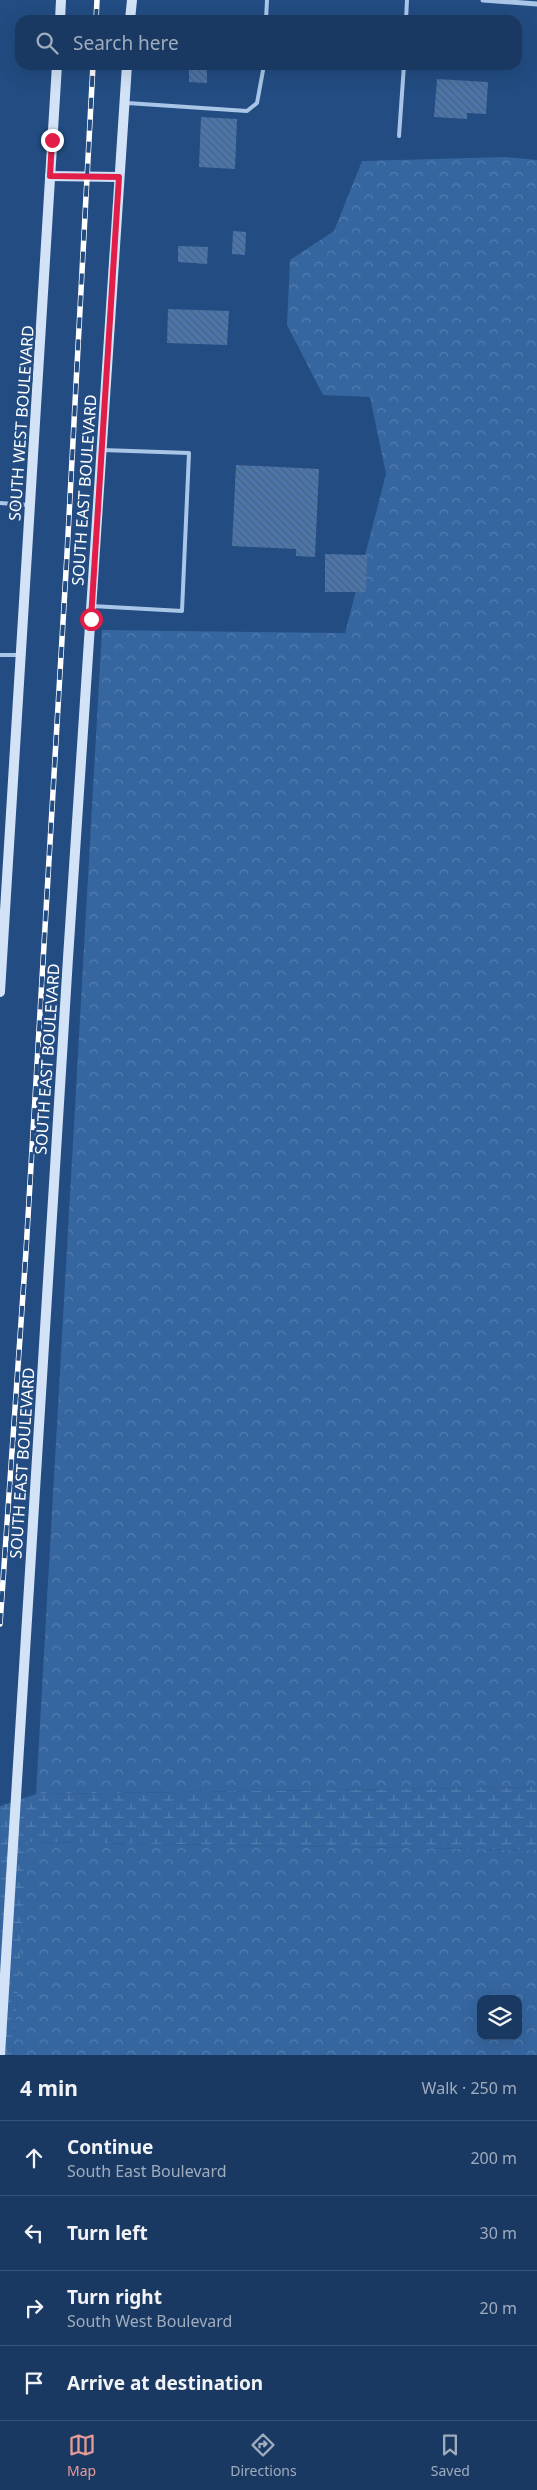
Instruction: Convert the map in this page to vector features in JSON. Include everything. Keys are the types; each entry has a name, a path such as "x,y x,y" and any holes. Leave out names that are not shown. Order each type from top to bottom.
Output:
{"main road":[{"path":"60,15 61,0"},
{"path":"130,15 132,0"},
{"name":"SOUTH WEST BOULEVARD","path":"0,992 57,70"},
{"name":"SOUTH EAST BOULEVARD","path":"0,2055 127,70"},
{"path":"50,176 119,177"}],"street":[{"path":"483,0 537,4"}],"lane":[{"path":"266,15 267,0"},
{"path":"406,15 408,0"},
{"path":"124,102 247,111 257,103 263,70"},
{"path":"399,136 404,70"},
{"path":"92,606 182,611 189,454 102,450"},
{"path":"0,503 30,505"},
{"path":"0,655 21,655"}],"green space":[{"path":"506,157 537,160 537,1787 36,1794 102,630 345,633 386,474 370,397 323,395 287,325 290,260 334,231 362,161"},
{"path":"537,1787 537,1850 28,1842 13,2055 0,2055 0,1806 36,1794"},
{"path":"27,1842 537,1850 537,2055 13,2055"}],"building":[{"path":"189,70 207,70 207,83 189,82"},
{"path":"437,79 488,82 486,114 467,113 467,119 434,117"},
{"path":"201,117 237,119 235,169 199,167"},
{"path":"233,231 246,232 245,255 232,254"},
{"path":"178,246 208,247 207,264 178,262"},
{"path":"168,309 229,311 227,345 167,343"},
{"path":"236,465 319,469 315,557 296,556 296,549 232,546"},
{"path":"325,554 367,555 366,592 325,592"}],"railway":[{"path":"96,15 97,0"},
{"path":"0,1624 26,1251 67,554 93,70"}],"route":[{"path":"52,140 50,176 119,177 91,619"}]}
